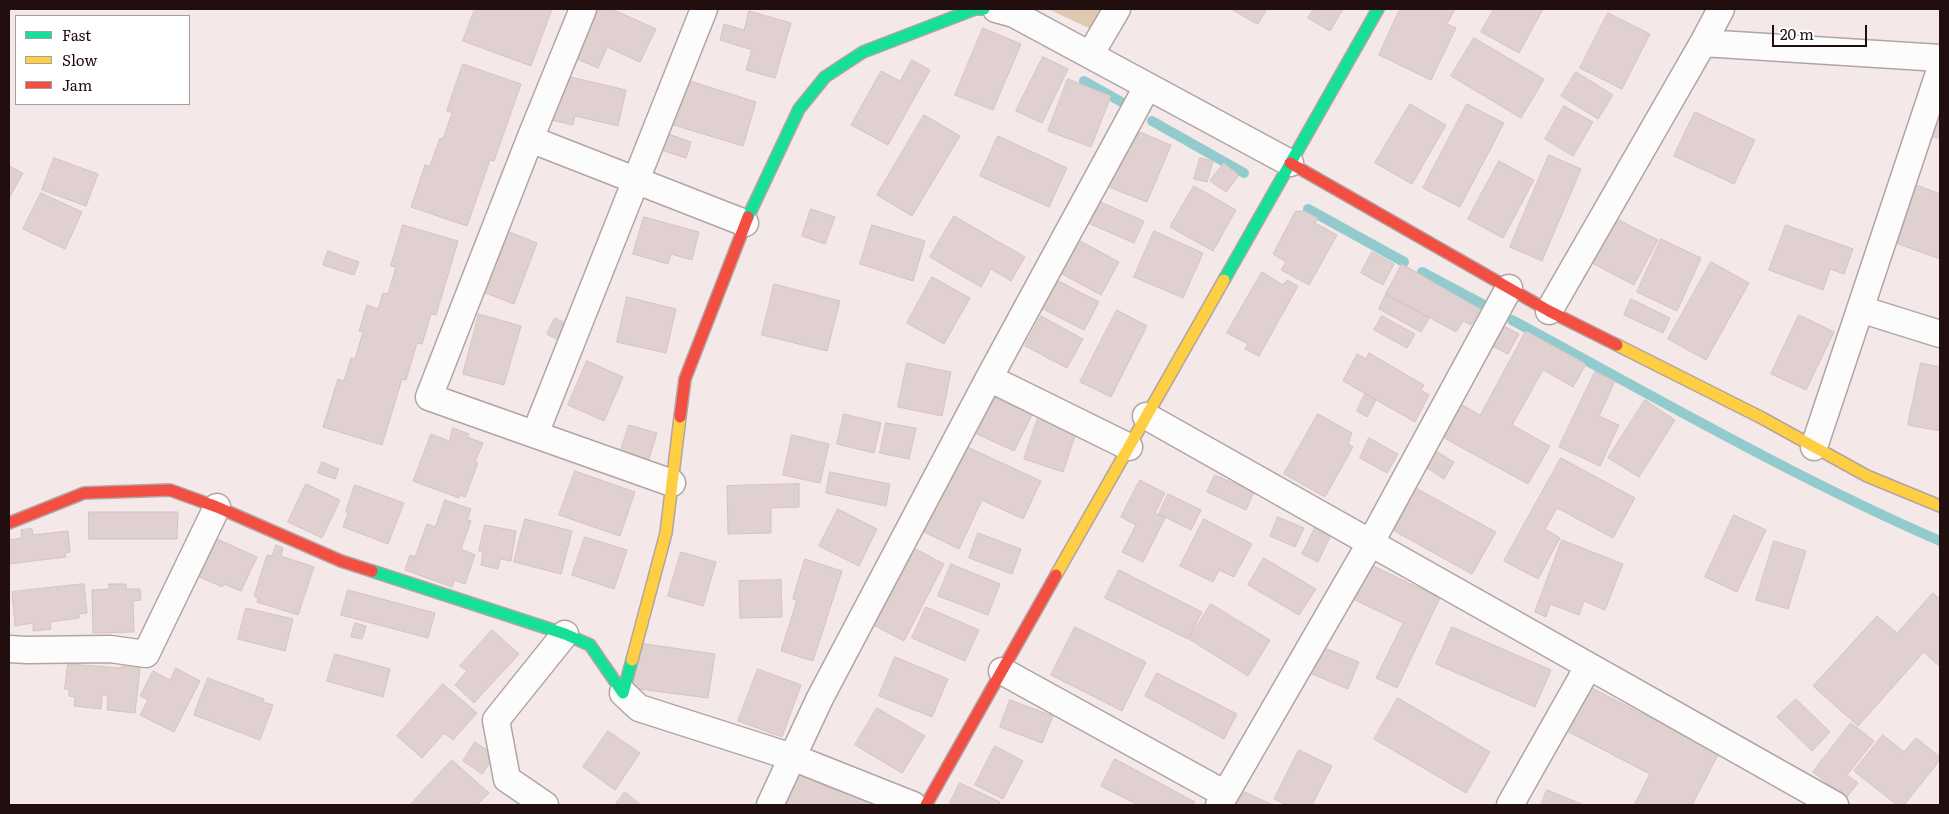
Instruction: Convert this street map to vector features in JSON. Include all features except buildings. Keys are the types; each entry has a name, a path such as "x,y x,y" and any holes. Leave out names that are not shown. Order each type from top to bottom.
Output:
{"street":[{"path":"582,9 429,397 672,483"},
{"path":"535,434 704,9"},
{"path":"623,693 666,532 685,379 746,223 799,109 825,77 863,52 975,9 984,9"},
{"path":"996,9 1014,14 1290,163 1549,311 1762,418 1867,476 1940,506"},
{"path":"1090,56 1117,9"},
{"path":"926,805 1378,9"},
{"path":"1549,311 1721,9"},
{"path":"1703,43 1940,58"},
{"path":"1814,447 1940,70"},
{"path":"770,805 820,698 989,378 1148,87"},
{"path":"530,139 746,223"},
{"path":"1002,672 1222,800 1371,542 1509,288"},
{"path":"1860,309 1940,334"},
{"path":"989,378 1128,448"},
{"path":"1146,416 1835,805"},
{"path":"9,523 84,493 170,490 217,507 341,560 590,644 623,693 639,708 792,756 913,805"},
{"path":"9,649 110,649 146,654 217,507"},
{"path":"545,805 507,779 496,720 565,634"},
{"path":"1510,805 1588,667"}],"shaded area":[{"path":"1048,9 1103,9 1091,29"}],"waterway":[{"path":"1084,81 1125,104"},
{"path":"1152,121 1244,173"},
{"path":"1308,209 1404,262"},
{"path":"1422,272 1484,305"},
{"path":"1512,320 1777,463 1940,541"}],"traffic: fast":[{"path":"748,217 799,109 825,77 863,52 975,9 984,9"},
{"path":"1224,280 1378,9"},
{"path":"372,571 565,634 590,645 623,693 632,660"}],"traffic: slow":[{"path":"1056,575 1224,280"},
{"path":"1617,345 1762,418 1867,476 1940,506"},
{"path":"632,660 666,533 680,417"}],"traffic: jam":[{"path":"1290,163 1549,311 1617,345"},
{"path":"680,417 685,379 748,217"},
{"path":"9,523 84,493 170,490 217,507 341,561 372,571"},
{"path":"926,805 1056,575"}]}
